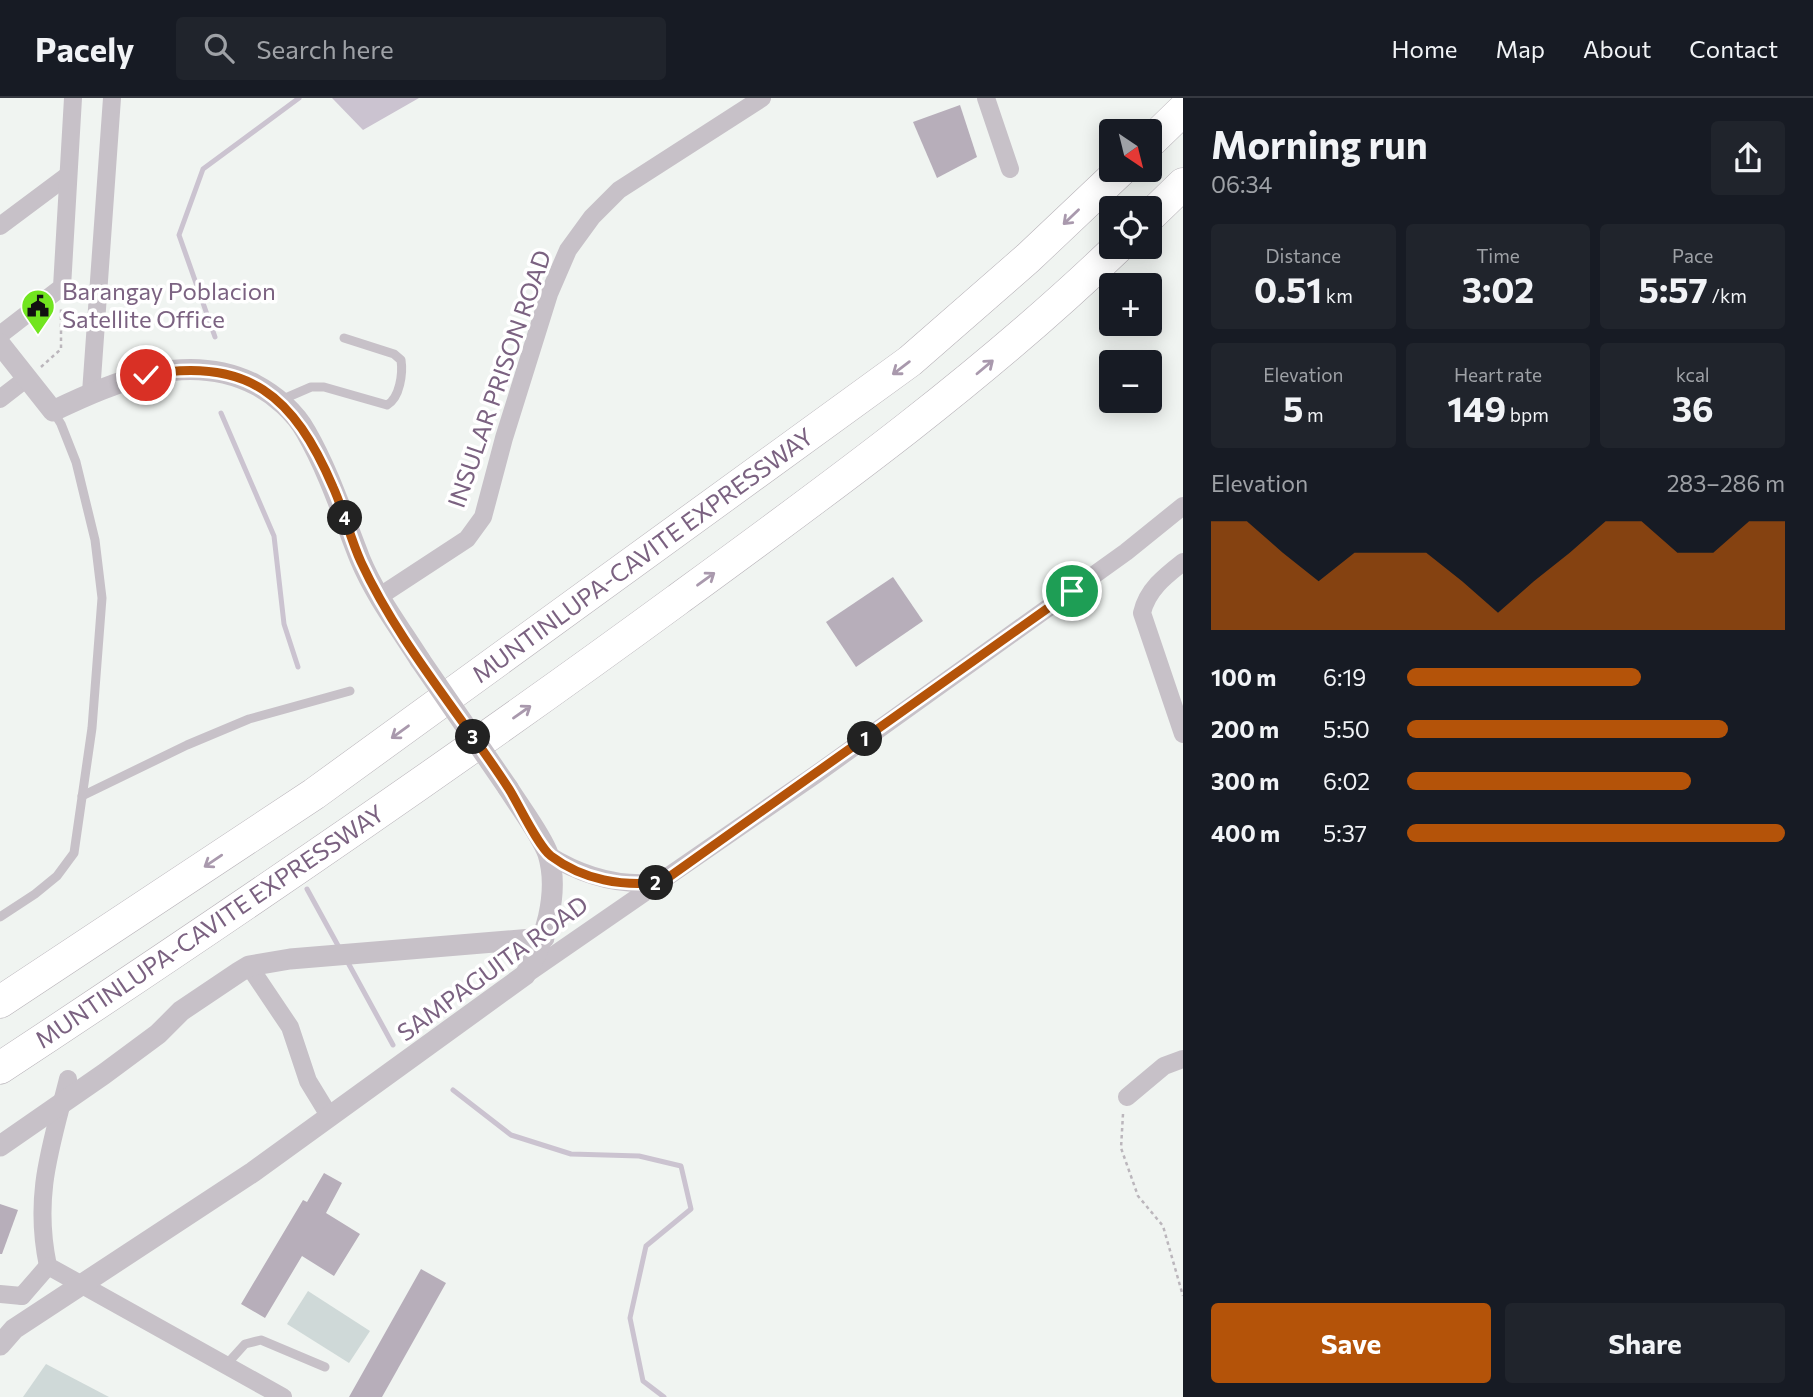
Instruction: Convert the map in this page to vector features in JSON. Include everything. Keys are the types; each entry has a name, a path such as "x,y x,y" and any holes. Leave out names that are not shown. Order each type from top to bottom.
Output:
{"highway":[{"path":"1162,131 1182,112"},
{"name":"MUNTINLUPA-CAVITE EXPRESSWAY","path":"0,1002 314,793 888,377 1028,258 1108,182"},
{"path":"1162,204 1183,184"},
{"name":"MUNTINLUPA-CAVITE EXPRESSWAY","path":"0,1068 346,837 783,523 981,371 1105,259"}],"street":[{"path":"0,335 62,287 73,98"},
{"path":"91,393 111,98"},
{"name":"INSULAR PRISON ROAD","path":"380,596 467,539 483,517 504,438 549,294 568,250 592,217 619,190 762,98"},
{"path":"986,98 1010,169"},
{"path":"0,226 67,176"},
{"path":"0,344 53,411 91,393 146,375 179,369 209,370 239,377 279,401 305,430 333,486 361,561 380,596 420,660 508,788 548,854 569,868 606,880 625,884 662,882"},
{"path":"0,399 27,378"},
{"name":"SAMPAGUITA ROAD","path":"0,1345 14,1329 330,1117 525,975 662,882 1083,583 1183,506"},
{"path":"1183,562 1161,578 1145,602 1142,613 1183,734"},
{"path":"525,975 544,938 550,906 548,854"},
{"path":"0,1146 141,1047 181,1011 249,966 290,959 544,938"},
{"path":"249,966 290,1027 308,1081 330,1117"},
{"path":"1127,1097 1164,1066 1183,1059"},
{"path":"68,1079 42,1182 41,1233 48,1266 283,1397"},
{"path":"22,1296 48,1266"},
{"path":"0,1294 22,1296"},
{"path":"22,1296 29,1320"}],"lane":[{"path":"279,401 311,387 324,387 387,405 392,403 396,397 401,360 394,354 344,338"},
{"path":"0,917 57,876 74,853 93,714 102,598 94,540 76,462 53,411"},
{"path":"82,796 230,727 301,703 350,691"},
{"path":"226,1365 245,1344 261,1340 326,1367"}],"path":[{"path":"27,378 61,349 62,287"},
{"path":"1127,1097 1121,1121 1121,1148 1138,1196 1163,1226 1183,1296"}],"shaded area":[{"path":"332,98 419,98 363,130"},
{"path":"308,1291 370,1331 349,1363 287,1324"},
{"path":"46,1364 109,1397 23,1397"}],"building":[{"path":"960,105 977,157 937,178 913,122"},
{"path":"893,577 923,621 856,667 826,622"},
{"path":"324,1173 342,1183 326,1213 360,1234 334,1276 302,1256 265,1318 241,1304 303,1200 307,1202"},
{"path":"0,1204 18,1210 2,1254 0,1254"},
{"path":"421,1269 446,1283 382,1397 349,1397"}],"waterway":[{"path":"215,337 179,235 203,169 299,98"},
{"path":"221,413 274,536 284,624 298,667"},
{"path":"307,889 341,951"},
{"path":"346,959 393,1045"},
{"path":"453,1090 511,1135 571,1154 639,1156 681,1166 691,1209 646,1246 630,1318 643,1381 664,1397"}],"place":[{"name":"Barangay Poblacion Satellite Office","path":"38,336"}],"route":[{"path":"146,375 179,369 209,370 239,377 265,390 296,417 333,486 361,561 380,596 420,660 508,788 548,854 569,868 625,884 662,882 1072,591"}]}
